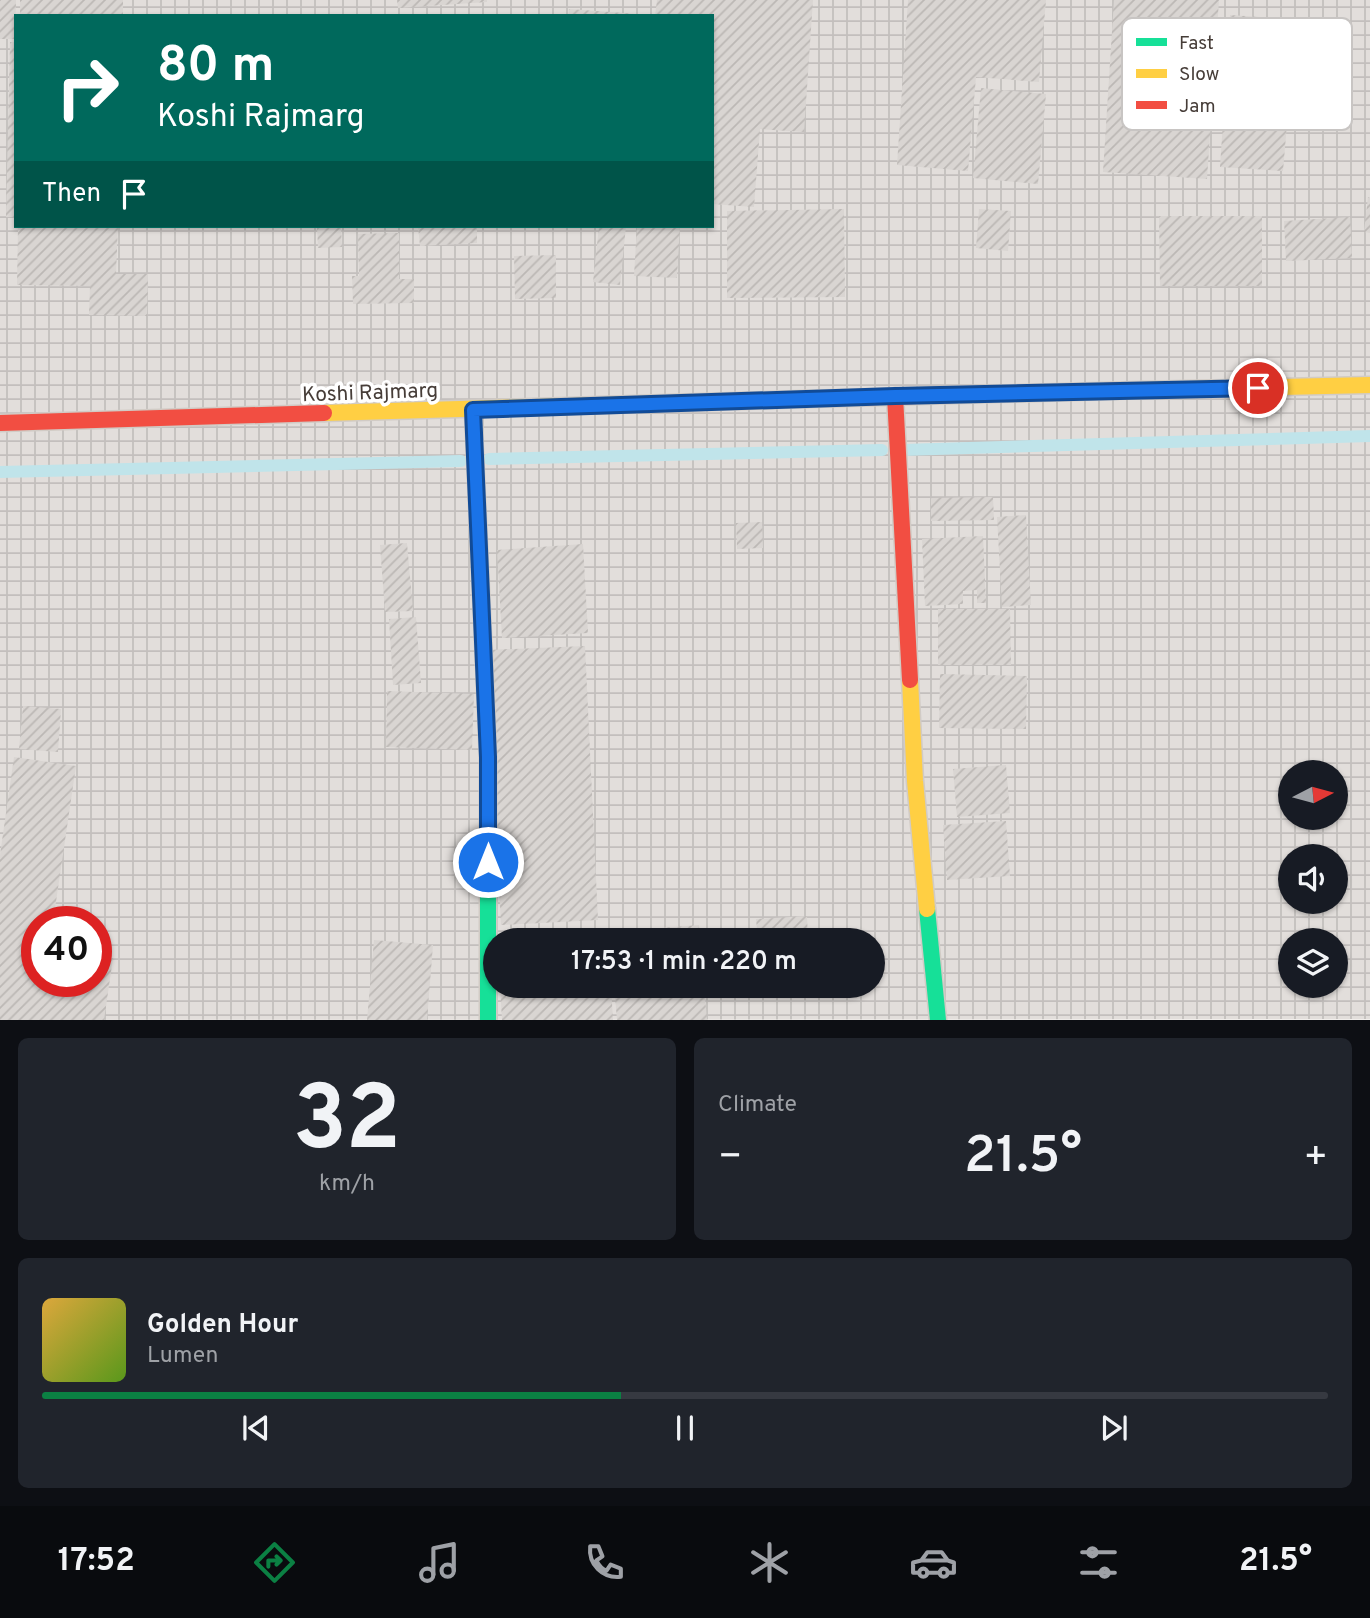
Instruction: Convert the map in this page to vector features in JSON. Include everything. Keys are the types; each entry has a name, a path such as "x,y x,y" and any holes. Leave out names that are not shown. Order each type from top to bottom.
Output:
{"main road":[{"name":"Koshi Rajmarg","path":"0,423 895,396 1370,385"},
{"path":"895,396 915,781 938,1020"},
{"path":"473,410 488,757 488,1020"}],"shaded area":[{"path":"0,0 1370,0 1370,1019 0,1020"}],"building":[{"path":"0,0 16,0 14,39 0,39"},
{"path":"20,0 123,0 123,14 20,14"},
{"path":"397,0 487,0 487,2 398,8"},
{"path":"657,0 813,0 804,132 760,129 754,207 714,204 714,14 655,14"},
{"path":"908,0 1046,0 1039,82 976,77 968,171 897,165"},
{"path":"1114,0 1219,0 1218,18 1122,18 1122,130 1210,130 1207,179 1103,172"},
{"path":"569,9 638,14 568,14"},
{"path":"1230,15 1274,18 1230,18"},
{"path":"10,42 14,42 14,217 6,217"},
{"path":"981,88 1046,94 1038,184 973,178"},
{"path":"1222,130 1286,130 1283,171 1220,167"},
{"path":"1370,197 1370,233 1364,232"},
{"path":"844,209 845,297 727,298 727,211"},
{"path":"979,209 1011,211 1008,251 976,248"},
{"path":"1159,216 1262,216 1262,286 1160,286"},
{"path":"1350,217 1352,258 1286,261 1284,221"},
{"path":"18,228 118,228 116,274 148,274 147,316 89,315 90,286 17,285"},
{"path":"317,228 341,228 342,247 318,248"},
{"path":"418,228 477,228 477,243 420,246"},
{"path":"599,228 626,228 620,285 593,282"},
{"path":"637,228 680,228 677,278 634,276"},
{"path":"399,233 399,279 414,279 414,303 353,304 352,276 359,276 358,234"},
{"path":"556,255 556,298 515,299 514,256"},
{"path":"993,497 994,520 931,521 931,498"},
{"path":"1026,515 1031,605 1002,607 997,517"},
{"path":"762,522 763,548 737,549 736,523"},
{"path":"983,536 986,603 977,603 977,590 963,591 963,604 925,606 922,539"},
{"path":"407,543 413,611 385,612 380,545"},
{"path":"583,544 588,633 502,638 497,550"},
{"path":"938,609 1010,609 1011,665 938,665"},
{"path":"416,617 421,683 393,685 389,619"},
{"path":"585,646 598,920 501,925 487,650"},
{"path":"940,674 1027,676 1026,729 939,728"},
{"path":"387,691 474,694 472,750 386,747"},
{"path":"23,706 61,709 58,752 19,749"},
{"path":"14,757 76,766 55,906 21,906 21,997 107,997 104,1020 0,1020 0,855"},
{"path":"1006,765 1010,813 957,817 953,769"},
{"path":"1006,821 1010,876 947,880 943,825"},
{"path":"807,916 808,928 757,928 756,919"},
{"path":"699,925 699,928 661,928"},
{"path":"374,940 433,945 427,1020 367,1020"},
{"path":"501,998 612,998 613,1020 502,1020"},
{"path":"615,998 705,998 707,1020 617,1020"}],"waterway":[{"path":"903,450 1370,436"},
{"path":"489,459 882,450"},
{"path":"0,472 461,461"}],"traffic: fast":[{"path":"484,661 488,757 488,1020"},
{"path":"927,909 938,1020"}],"traffic: slow":[{"path":"1142,390 1370,385"},
{"path":"324,413 806,399"},
{"path":"473,410 484,661"},
{"path":"910,680 915,781 927,909"}],"traffic: jam":[{"path":"806,399 1142,390"},
{"path":"895,396 910,680"},
{"path":"0,423 324,413"}],"route":[{"path":"488,862 488,757 473,410 895,396 1258,388"}]}
